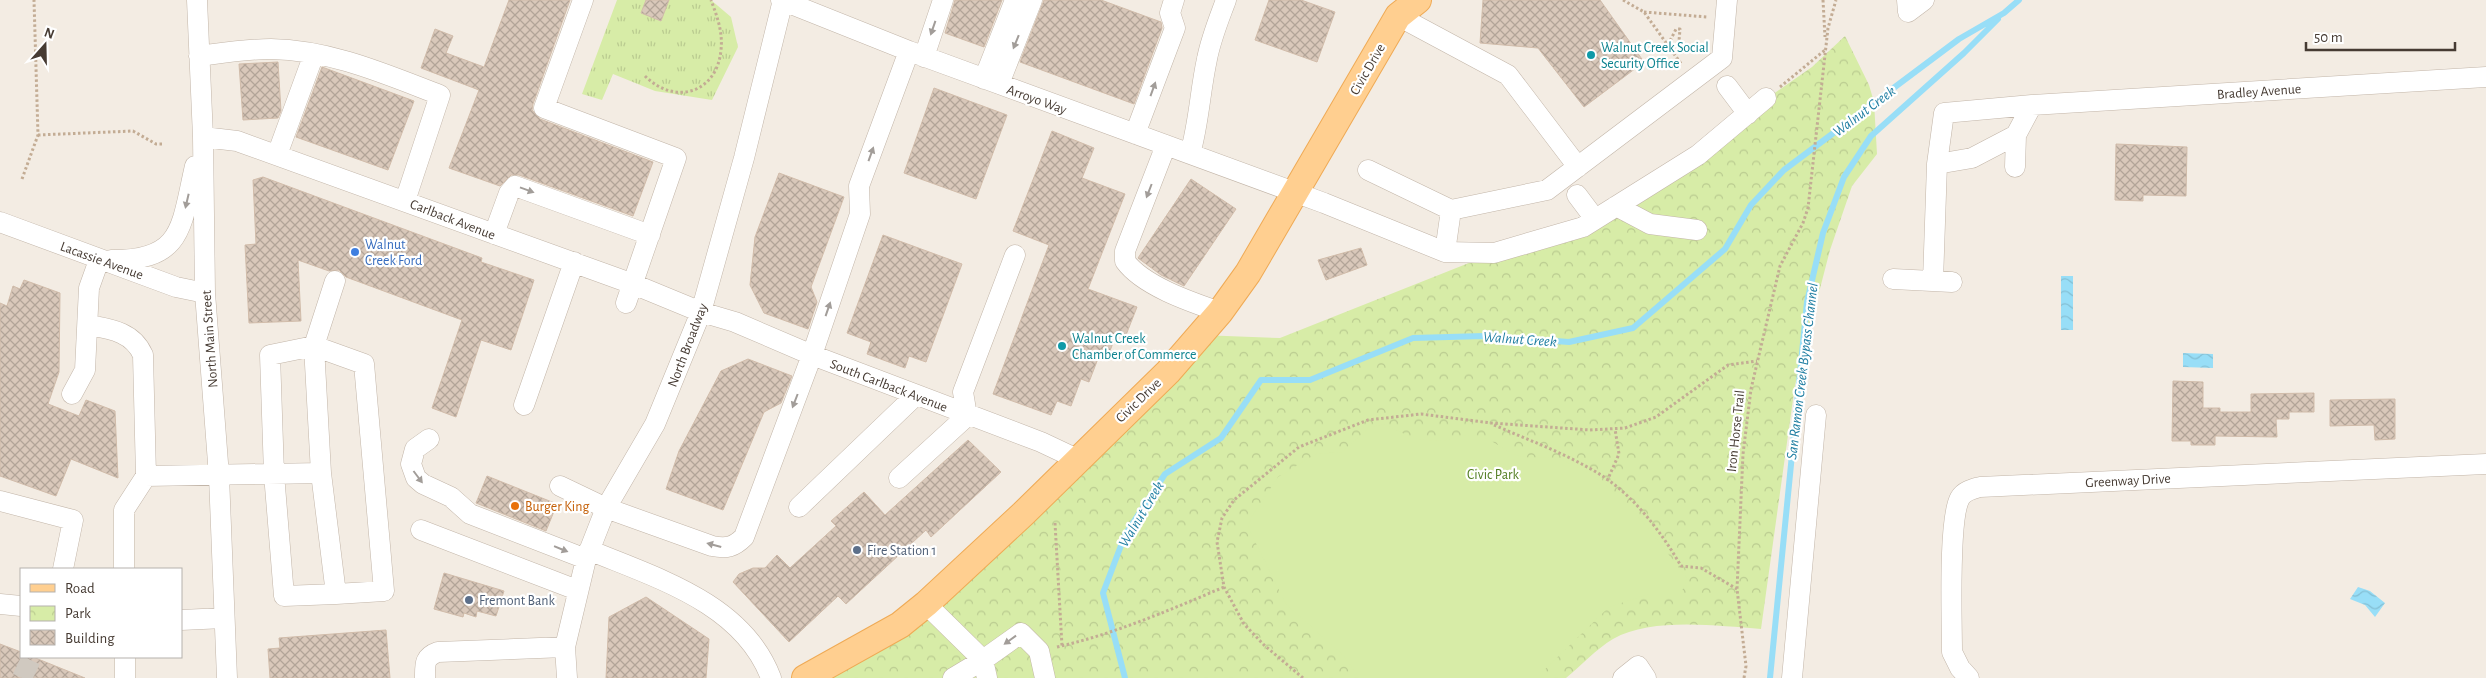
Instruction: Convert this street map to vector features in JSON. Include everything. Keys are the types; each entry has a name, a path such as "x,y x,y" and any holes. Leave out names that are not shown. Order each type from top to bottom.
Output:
{"main road":[{"name":"Civic Drive","path":"805,678 900,626 1024,514 1077,459 1168,372 1220,312 1248,273 1398,8 1418,0"}],"street":[{"name":"North Main Street","path":"197,0 203,136 205,293 219,476 227,678"},
{"path":"583,0 544,108 676,158 626,303"},
{"name":"Arroyo Way","path":"782,0 916,54 1295,193 1444,252"},
{"name":"North Broadway","path":"566,678 565,652 577,590 588,554 606,508 654,424 701,312 744,158 782,0"},
{"path":"560,486 606,508 712,546 724,548 735,546 744,537 812,355 860,214 859,186 916,54 943,0"},
{"path":"992,82 1015,0"},
{"path":"992,82 1032,0"},
{"path":"1135,134 1175,28 1170,13 1174,0"},
{"path":"1190,154 1196,132 1206,59 1213,33 1226,0"},
{"path":"1907,0 1908,12 1924,0"},
{"path":"1398,8 1508,75 1578,167"},
{"path":"1368,170 1451,210 1546,190 1722,58 1726,9"},
{"path":"199,56 270,49 314,54 354,62 440,96 405,201"},
{"path":"277,155 314,54"},
{"name":"Bradley Avenue","path":"1937,164 1944,113 2032,105 2486,77"},
{"path":"1726,86 1748,114"},
{"path":"1451,210 1444,252 1494,253 1583,227 1698,155 1766,98"},
{"path":"2015,167 2016,135 2032,105"},
{"path":"1894,279 1943,282 1937,164 1972,158 2016,135"},
{"path":"72,394 85,370 89,288 99,260 147,258 158,254 168,246 175,237 185,210 203,136"},
{"name":"Carlback Avenue","path":"203,136 231,139 277,155 574,262 701,312"},
{"path":"1166,145 1125,251 1125,261 1136,274 1185,300 1220,312"},
{"path":"494,234 509,193 515,186 650,235"},
{"path":"1577,195 1595,219"},
{"path":"1616,206 1650,224 1697,230"},
{"name":"Lacassie Avenue","path":"0,222 176,287 205,293"},
{"path":"899,478 967,416 963,392 1015,255"},
{"path":"524,406 574,262"},
{"path":"335,281 314,346 321,473 336,594"},
{"name":"South Carlback Avenue","path":"701,312 736,322 812,355 967,416 1040,442 1077,459"},
{"path":"88,325 111,329 127,336 138,344 143,355 146,476 124,510 124,568"},
{"path":"314,346 364,364 384,591 284,596 274,474 270,355 314,346"},
{"path":"799,507 916,396"},
{"path":"1792,678 1816,415"},
{"path":"430,439 415,449 411,464 416,478 423,484 451,497 470,514 664,581 720,613 740,628 765,662 771,678"},
{"name":"Greenway Drive","path":"1969,678 1960,668 1952,652 1954,522 1961,497 1967,491 1980,487 2486,464"},
{"path":"146,476 321,473"},
{"path":"0,501 74,520 64,568"},
{"path":"421,530 577,590"},
{"path":"0,604 20,606"},
{"path":"926,604 985,669"},
{"path":"182,620 224,618"},
{"path":"953,678 985,669 1021,633 1039,651 1045,678"},
{"path":"425,678 425,663 429,655 438,652 565,652 572,678"},
{"path":"125,658 125,678"},
{"path":"1623,678 1638,666 1646,678"}],"path":[{"path":"22,179 38,135 34,0"},
{"path":"645,76 653,84 665,90 687,92 704,85 711,77 721,51 718,18 711,0"},
{"path":"1623,0 1644,12 1693,80"},
{"path":"1823,0 1826,49"},
{"path":"1766,98 1826,49 1828,28 1836,0"},
{"path":"1644,12 1726,9"},
{"path":"1668,45 1676,29 1680,29 1679,41 1681,44"},
{"name":"Iron Horse Trail","path":"1744,678 1746,666 1737,589 1743,454 1751,389 1780,266 1803,223 1808,208 1826,49"},
{"path":"38,135 132,131 156,144 164,144"},
{"path":"1303,678 1264,645 1244,624 1224,586 1217,542 1222,518 1234,500 1298,447 1368,420 1421,414 1491,423 1590,430 1626,428 1656,417 1728,365 1757,360"},
{"path":"1491,423 1591,468 1624,494 1661,533 1681,566 1701,568 1737,589"},
{"path":"1607,480 1619,454 1615,429"},
{"path":"1056,524 1062,646 1082,641 1170,610 1224,586"}],"green space":[{"path":"617,0 711,0 731,17 738,47 712,100 655,91 613,74 602,100 582,94"},
{"name":"Civic Park","path":"1845,36 1869,85 1874,102 1877,154 1852,186 1830,250 1795,385 1761,629 1705,625 1665,625 1629,632 1607,643 1566,678 805,678 900,626 1200,335 1280,338 1494,253 1583,227 1812,67"},
{"path":"1385,424 1421,440 1437,441 1469,435 1479,436 1516,455 1553,458 1578,467 1614,493 1645,525 1687,578 1681,594 1649,594 1609,607 1536,678 1359,678 1344,656 1286,604 1248,527 1252,516 1278,477 1316,454 1342,452 1370,427"}],"water":[{"path":"2061,276 2073,276 2073,330 2061,330"},
{"path":"2183,353 2213,354 2213,368 2183,367"},
{"path":"2358,587 2370,591 2385,603 2375,617 2365,605 2350,599"}],"building":[{"path":"509,0 570,0 532,110 540,119 653,162 633,216 519,175 511,175 500,186 449,168 479,90 421,68 435,29 453,36 446,53 484,67"},
{"path":"646,0 669,0 661,21 641,13"},
{"path":"955,0 1002,0 984,47 945,33"},
{"path":"1044,0 1101,0 1161,22 1162,28 1134,104 1020,62"},
{"path":"1269,0 1301,0 1335,12 1317,62 1255,40"},
{"name":"Walnut Creek Social Security Office","path":"1483,0 1600,0 1644,62 1584,107 1538,48 1480,43"},
{"path":"278,62 281,111 278,118 243,120 239,64"},
{"path":"322,67 414,101 388,170 296,137"},
{"path":"934,88 1007,115 976,199 904,173"},
{"path":"1052,131 1094,148 1082,178 1125,194 1088,289 1137,307 1126,335 1117,332 1107,359 1099,356 1089,382 1081,379 1071,406 1057,401 1051,415 993,394 1049,245 1013,231"},
{"path":"2116,144 2187,147 2186,196 2143,195 2143,201 2115,200"},
{"path":"779,173 844,197 811,287 817,302 808,329 764,313 750,285 755,237"},
{"name":"Walnut Creek Ford","path":"263,177 482,258 481,262 534,280 511,350 481,340 456,417 432,408 462,320 346,277 339,270 329,271 298,260 301,321 249,323 245,245 256,244 253,180"},
{"path":"1191,179 1236,209 1184,286 1161,275 1138,258"},
{"path":"883,235 962,264 926,362 909,356 905,368 867,354 871,342 847,333"},
{"path":"1361,248 1367,265 1326,280 1318,260"},
{"path":"24,280 60,293 59,372 48,404 79,416 86,400 115,411 118,478 71,459 56,496 0,476 0,303 7,306 13,286 20,289"},
{"path":"748,359 792,376 781,403 764,412 723,510 666,489 679,451 721,371"},
{"path":"2173,381 2203,382 2203,408 2220,408 2220,412 2251,412 2251,394 2314,393 2314,412 2289,412 2289,419 2276,419 2277,437 2215,436 2215,445 2191,445 2191,441 2172,441"},
{"path":"2395,399 2395,439 2375,440 2374,425 2330,426 2330,400"},
{"path":"968,440 1001,472 931,537 926,530 846,604 838,596 789,642 733,582 739,574 753,568 765,568 777,555 790,568 836,526 831,521 864,492 885,515"},
{"name":"Burger King","path":"487,476 557,504 546,531 476,503"},
{"name":"Fremont Bank","path":"444,573 504,591 496,616 477,611 476,617 464,613 463,617 434,609"},
{"path":"646,597 709,639 706,678 606,678 609,617"},
{"path":"386,630 390,678 270,678 268,649 280,648 279,638"},
{"path":"0,644 20,652 20,658 35,658 85,678 0,678"}],"waterway":[{"name":"Walnut Creek","path":"1125,678 1103,593 1125,535 1165,474 1221,438 1261,380 1310,380 1413,338 1484,336 1569,342 1633,328 1725,249 1751,205 1784,170 1959,39 2004,13 2019,0"},
{"name":"San Ramon Creek Bypass Channel","path":"1770,678 1807,302 1823,233 1844,177 1871,136 1964,53 1998,19"}],"tunnel":[{"path":"22,678 32,658"}],"place":[{"name":"Walnut Creek Social Security Office","path":"1591,55"},
{"name":"Walnut Creek Ford","path":"355,252"},
{"name":"Walnut Creek Chamber of Commerce","path":"1062,346"},
{"name":"Burger King","path":"515,506"},
{"name":"Fire Station 1","path":"857,550"},
{"name":"Fremont Bank","path":"469,600"}]}
